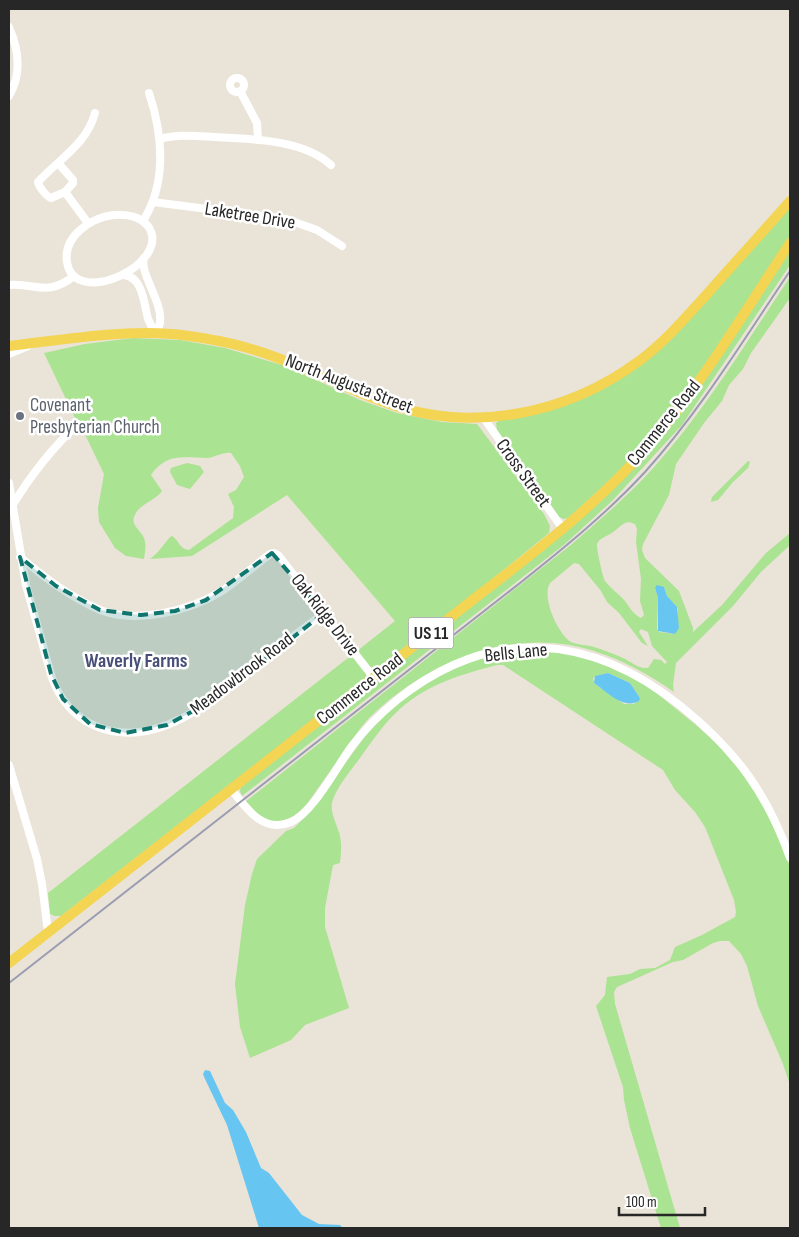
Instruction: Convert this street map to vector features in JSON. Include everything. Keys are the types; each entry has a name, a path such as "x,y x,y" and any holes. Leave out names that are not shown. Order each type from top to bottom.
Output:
{"main road":[{"name":"North Augusta Street","path":"9,346 113,334 174,334 220,341 260,351 297,364 385,402 409,410 449,417 482,417 525,413 566,401 606,383 661,343 790,201"},
{"name":"Commerce Road","path":"9,963 563,529 618,478 667,424 712,361 790,243"}],"street":[{"path":"9,27 16,44 18,60 15,81 9,96"},
{"path":"240,91 257,123 258,140"},
{"path":"143,221 153,202 160,168 158,124 149,93"},
{"path":"58,163 73,180 71,186 64,192 50,198 38,183 87,133 95,113"},
{"path":"160,139 182,136 258,140 304,150 322,158 331,165"},
{"path":"64,192 88,223"},
{"name":"Laketree Drive","path":"153,202 286,219 318,230 342,246"},
{"path":"113,215 128,216 143,221 150,230 152,238 149,250 133,269 123,275 105,281 80,281 74,276 67,262 68,249 74,237 88,223 113,215"},
{"path":"144,258 143,268 158,304 160,322 156,333"},
{"path":"123,275 137,282 146,306 149,321 156,333"},
{"path":"9,285 51,288 64,284 74,276"},
{"path":"9,354 35,343"},
{"name":"Cross Street","path":"482,417 563,529"},
{"path":"12,506 47,456 78,424"},
{"name":"Meadowbrook Road","path":"9,483 20,557 51,674 68,706 81,718 94,726 125,733 145,732 192,713 220,695 324,613"},
{"name":"Oak Ridge Drive","path":"20,557 56,586 100,610 116,614 141,615 175,611 206,600 232,584 270,554 274,553 278,555 374,678"},
{"name":"Bells Lane","path":"231,789 250,812 264,823 280,825 292,822 306,811 364,732 389,707 420,683 459,664 493,652 524,648 556,648 597,657 627,670 667,695 702,725 735,757 755,783 774,817 790,858"},
{"path":"9,765 37,859 48,932"}],"highlighted area":[{"path":"272,553 324,613 212,701 167,725 125,733 90,724 63,699 51,674 20,557 56,586 100,610 141,615 175,611 206,600"}],"green space":[{"path":"790,206 790,236 726,334 675,406 647,441 603,486 568,518 559,517 497,431 496,423 629,372"},
{"path":"790,250 790,265 682,425 613,500 565,544 242,796 241,786 636,463"},
{"path":"790,277 790,298 751,353 743,369 729,385 722,401 704,423 676,464 669,495 643,544 642,550 645,558 679,591 693,632 722,605 766,553 790,533 790,545 761,572 733,606 676,663 674,692 636,668 594,651 564,644 533,643 503,646 473,654 444,665 417,680 392,698 369,718 307,804 292,817 279,821 266,820 245,802 572,544 625,496 655,466 692,421 726,374","holes":["629,522 635,524 637,529 636,542 641,579 640,601 644,615 641,618 634,613 605,581 597,546 598,542","574,563 579,564 601,591 607,602 619,613 642,643 648,646 639,632 641,629 648,632 652,646 667,662 665,664 661,660 654,659 648,668 641,667 594,647 571,642 556,624 552,615 548,597 550,583","664,587 667,596 678,609 675,634 659,632 657,629 658,598 655,588"]},
{"path":"133,338 180,340 225,348 285,366 360,400 397,413 442,422 477,424 544,514 550,526 549,533 376,669 370,667 357,651 395,621 287,495 192,556 150,559 172,536 183,548 189,550 233,518 234,507 228,494 236,490 244,477 240,466 231,453 208,458 176,458 163,463 157,468 151,475 162,491 140,508 134,518 134,524 145,542 144,559 126,556 115,548 99,522 98,508 104,474 44,353 85,344"},
{"path":"748,461 750,462 748,468 718,500 711,502 712,497"},
{"path":"187,463 200,466 204,472 190,489 177,485 170,472 171,468"},
{"path":"542,650 579,656 604,664 645,684 718,745 753,785 776,827 790,867 790,1085 758,1006 747,966 741,954 729,941 713,943 683,960 673,962 617,987 614,992 615,1004 680,1228 661,1228 630,1128 623,1087 596,1006 605,995 607,977 630,974 640,969 655,968 670,960 675,947 735,917 734,900 705,827 695,812 675,790 663,770 503,665 484,668 458,676 422,692 411,700 384,725 340,786 332,807 341,839 340,863 333,865 325,908 325,927 349,1008 305,1025 291,1040 250,1058 240,1027 235,984 245,905 257,859 286,831 294,828 307,815 369,731 387,712 419,687 457,666 491,655","holes":["608,673 630,683 640,698 634,704 624,704 595,684 593,679 595,676"]},
{"path":"353,654 367,673 365,679 61,916 50,914 48,893"}],"water":[{"path":"657,585 664,587 667,596 677,607 679,628 675,634 658,631 658,598 655,588"},
{"path":"608,673 630,683 640,698 639,701 633,703 622,702 594,683 595,676"},
{"path":"205,1070 210,1071 225,1103 233,1110 246,1132 261,1168 269,1173 302,1215 319,1224 340,1225 343,1228 259,1228 227,1125 203,1074"}],"railway":[{"path":"9,983 520,583 600,516 645,472 685,424 790,271"}],"place":[{"name":"Covenant Presbyterian Church","path":"20,416"}],"district":[{"name":"Waverly Farms","path":"136,661"}]}
